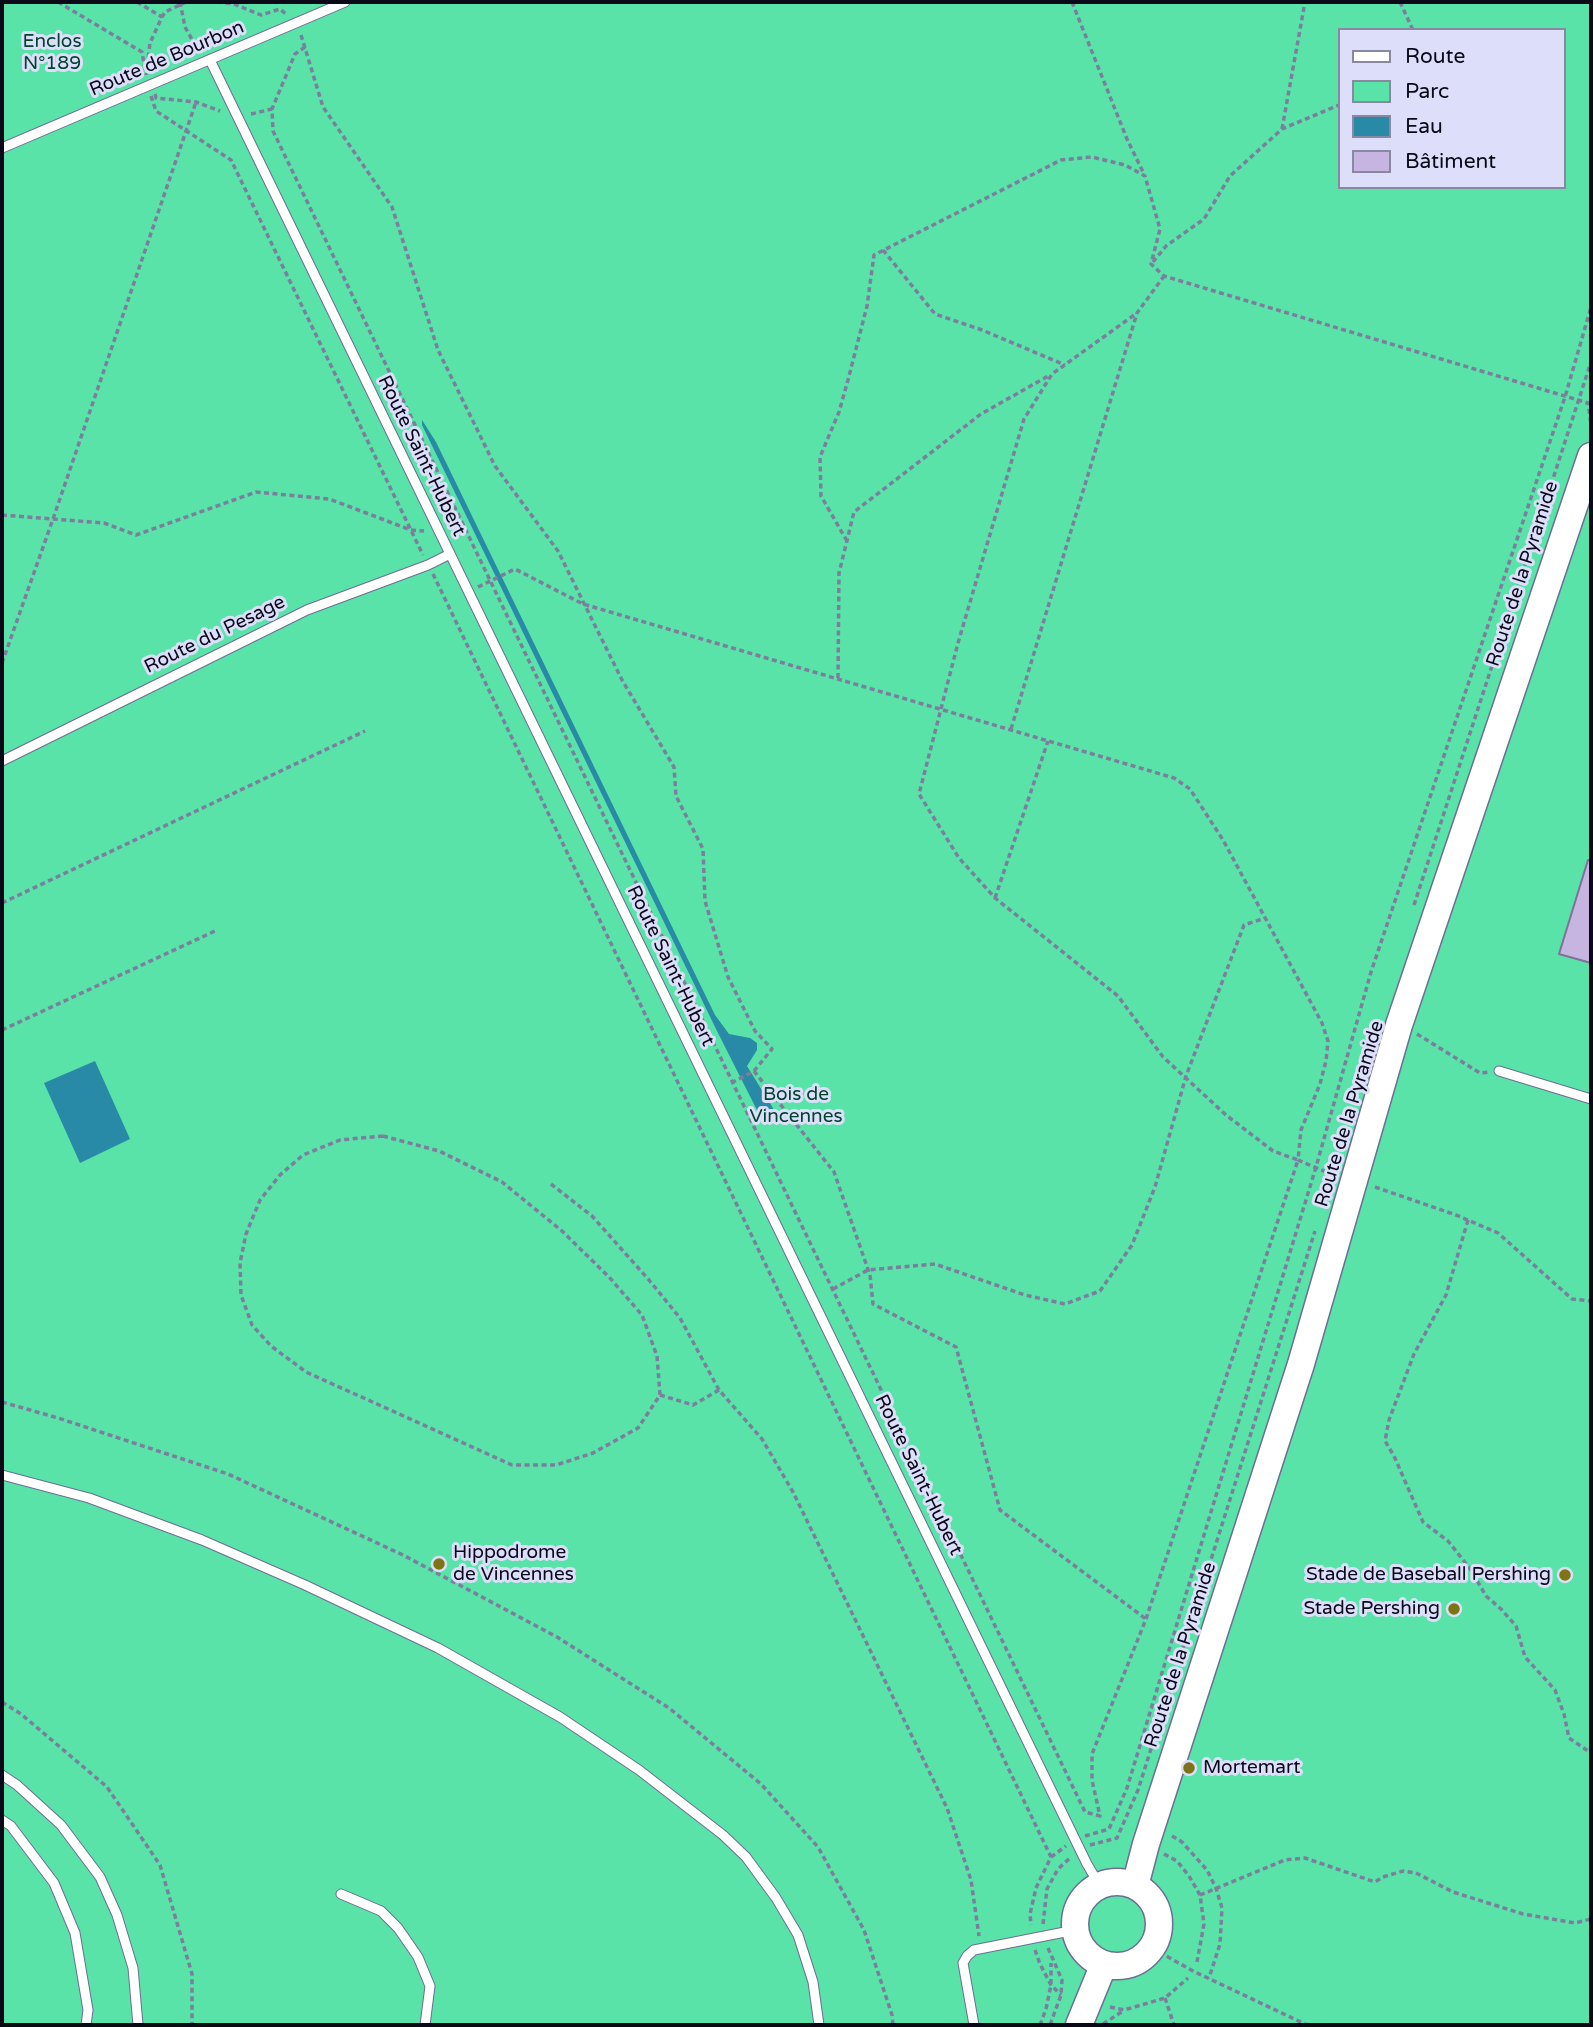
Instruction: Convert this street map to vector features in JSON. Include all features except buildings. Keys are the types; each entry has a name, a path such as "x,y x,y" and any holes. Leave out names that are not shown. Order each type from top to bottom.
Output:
{"street":[{"name":"Route de la Pyramide","path":"1135,1886 1146,1844 1301,1364 1399,1026 1591,456"},
{"path":"1116,1883 1135,1886 1151,1900 1158,1916 1158,1931 1152,1948 1142,1958 1130,1964 1104,1964 1089,1956 1081,1945 1075,1930 1080,1905 1087,1895 1100,1886 1116,1883"},
{"path":"1079,2025 1104,1964"}],"lane":[{"name":"Route de Bourbon","path":"2,148 345,2"},
{"name":"Route Saint-Hubert","path":"210,60 1100,1886"},
{"name":"Route du Pesage","path":"2,761 307,610 428,565 450,554"},
{"path":"1499,1072 1591,1099"},
{"path":"2,1475 89,1498 202,1540 305,1585 438,1648 560,1717 639,1770 723,1835 746,1857 776,1898 799,1935 813,1982 819,2025"},
{"path":"2,1775 61,1825 100,1877 117,1915 133,1968 138,2025"},
{"path":"2,1820 11,1826 54,1883 75,1933 88,2010 86,2025"},
{"path":"341,1894 381,1911 398,1928 418,1957 430,1986 425,2025"},
{"path":"974,2025 963,1963 967,1955 980,1949 1075,1930"}],"path":[{"path":"58,2 142,52 156,111 231,160 1051,1857"},
{"path":"137,2 162,17"},
{"path":"210,60 200,53 185,27 182,2 165,12 150,43 147,68 156,98 196,102 236,117 272,108"},
{"path":"217,2 234,4 261,15 280,9 296,22 323,107 392,207 438,350 495,466 558,551 622,680 674,767 676,796 703,849 705,901 729,977 755,1031 772,1049 754,1071 735,1081"},
{"path":"1072,2 1127,139 1145,176 1160,229 1151,264"},
{"path":"1282,129 1305,2"},
{"path":"1400,2 1412,28"},
{"path":"305,47 295,54 272,108 273,131 735,1081 1085,1812 1100,1816 1092,1780 1092,1754 1146,1619 1298,1160 1301,1129 1320,1084 1328,1041 1322,1023 1223,841 1190,789 1174,778 583,604 515,569 492,580"},
{"path":"2,663 196,102"},
{"path":"1151,264 1166,246 1205,219 1230,176 1282,129 1338,106"},
{"path":"847,541 821,496 820,457 839,412 848,380 867,306 874,255 1061,160 1092,157 1125,165 1145,176"},
{"path":"883,250 935,314 982,330 1065,365"},
{"path":"1151,264 1164,276 1588,403 1591,424"},
{"path":"838,678 839,573 854,512 981,414 1052,374 1137,313 1164,276"},
{"path":"1084,1836 1109,1829 1127,1788 1316,1167 1371,972 1565,397 1591,307"},
{"path":"1012,729 1137,313"},
{"name":"Route de la Pyramide","path":"1412,914 1591,362"},
{"path":"1052,374 1024,419 940,708 919,794 959,858 995,898 1118,996 1163,1057 1226,1115 1273,1151 1339,1176"},
{"path":"2,515 104,523 136,536 256,492 329,499 411,530 439,531"},
{"path":"2,903 365,731"},
{"path":"995,898 1048,741"},
{"path":"833,1289 868,1270 935,1264 1025,1295 1065,1304 1100,1291 1132,1245 1151,1199 1186,1076 1244,925 1265,918"},
{"path":"2,1030 215,931"},
{"path":"1399,1026 1420,1035 1480,1073 1499,1072"},
{"path":"754,1071 834,1172 868,1270 873,1304 956,1347 1000,1510 1146,1619"},
{"path":"383,1136 439,1151 502,1182 562,1231 609,1277 642,1315 657,1356 660,1395 638,1428 593,1452 556,1465 512,1465 306,1372 271,1346 252,1325 242,1294 240,1263 246,1234 260,1200 280,1175 303,1155 340,1140 383,1136"},
{"path":"551,1184 592,1216 680,1318 719,1391 762,1439 793,1492 947,1808 971,1880 980,1949"},
{"path":"1367,1185 1498,1233 1572,1299 1591,1301"},
{"path":"1468,1220 1446,1295 1414,1354 1389,1420 1385,1441 1423,1522 1448,1541 1471,1570 1486,1596 1502,1609 1516,1626 1525,1657 1555,1690 1569,1738 1591,1753"},
{"name":"Route de la Pyramide","path":"1090,1845 1117,1838 1138,1790 1316,1227"},
{"path":"660,1395 693,1405 719,1391"},
{"path":"2,1402 228,1475 391,1549 557,1637 669,1709 761,1784 818,1847 864,1930 893,2025"},
{"path":"2,1702 21,1714 107,1787 160,1865 192,1974 192,2025"},
{"path":"1167,1833 1193,1853 1207,1870 1216,1888 1222,1909 1222,1927 1216,1962 1209,1978"},
{"path":"1031,1932 1030,1914 1035,1888 1051,1857 1067,1846"},
{"path":"1162,1852 1177,1861 1200,1895 1205,1924 1197,1962"},
{"path":"1044,1929 1042,1915 1047,1889 1058,1869 1072,1857"},
{"path":"1200,1895 1285,1860 1305,1858 1375,1882 1403,1871 1416,1872 1453,1892 1523,1914 1575,1923 1591,1919"},
{"path":"1047,1944 1062,1980 1068,1987"},
{"path":"1035,1948 1051,1985 1061,1995"},
{"path":"1152,1948 1307,2025"},
{"path":"1040,2025 1051,1985 1050,1954"},
{"path":"1101,2025 1124,2010 1165,1998 1188,1978"},
{"path":"1050,2025 1061,1995 1062,1980"},
{"path":"1165,1998 1174,2025"},
{"path":"1102,2006 1124,2010"}],"green space":[{"name":"Bois de Vincennes","path":"2,2 1591,2 1591,2025 2,2025"}],"water":[{"path":"422,420 436,442 715,1015 729,1034 750,1038 757,1043 757,1050 747,1066 773,1108 768,1121 764,1122 761,1118 717,1031 422,425"},
{"path":"95,1061 130,1139 80,1163 44,1083"}],"place":[{"name":"Hippodrome de Vincennes","path":"439,1564"},
{"name":"Stade de Baseball Pershing","path":"1565,1575"},
{"name":"Stade Pershing","path":"1454,1609"},
{"name":"Mortemart","path":"1189,1768"}],"park label":[{"name":"Enclos N°189","path":"52,53"}]}
